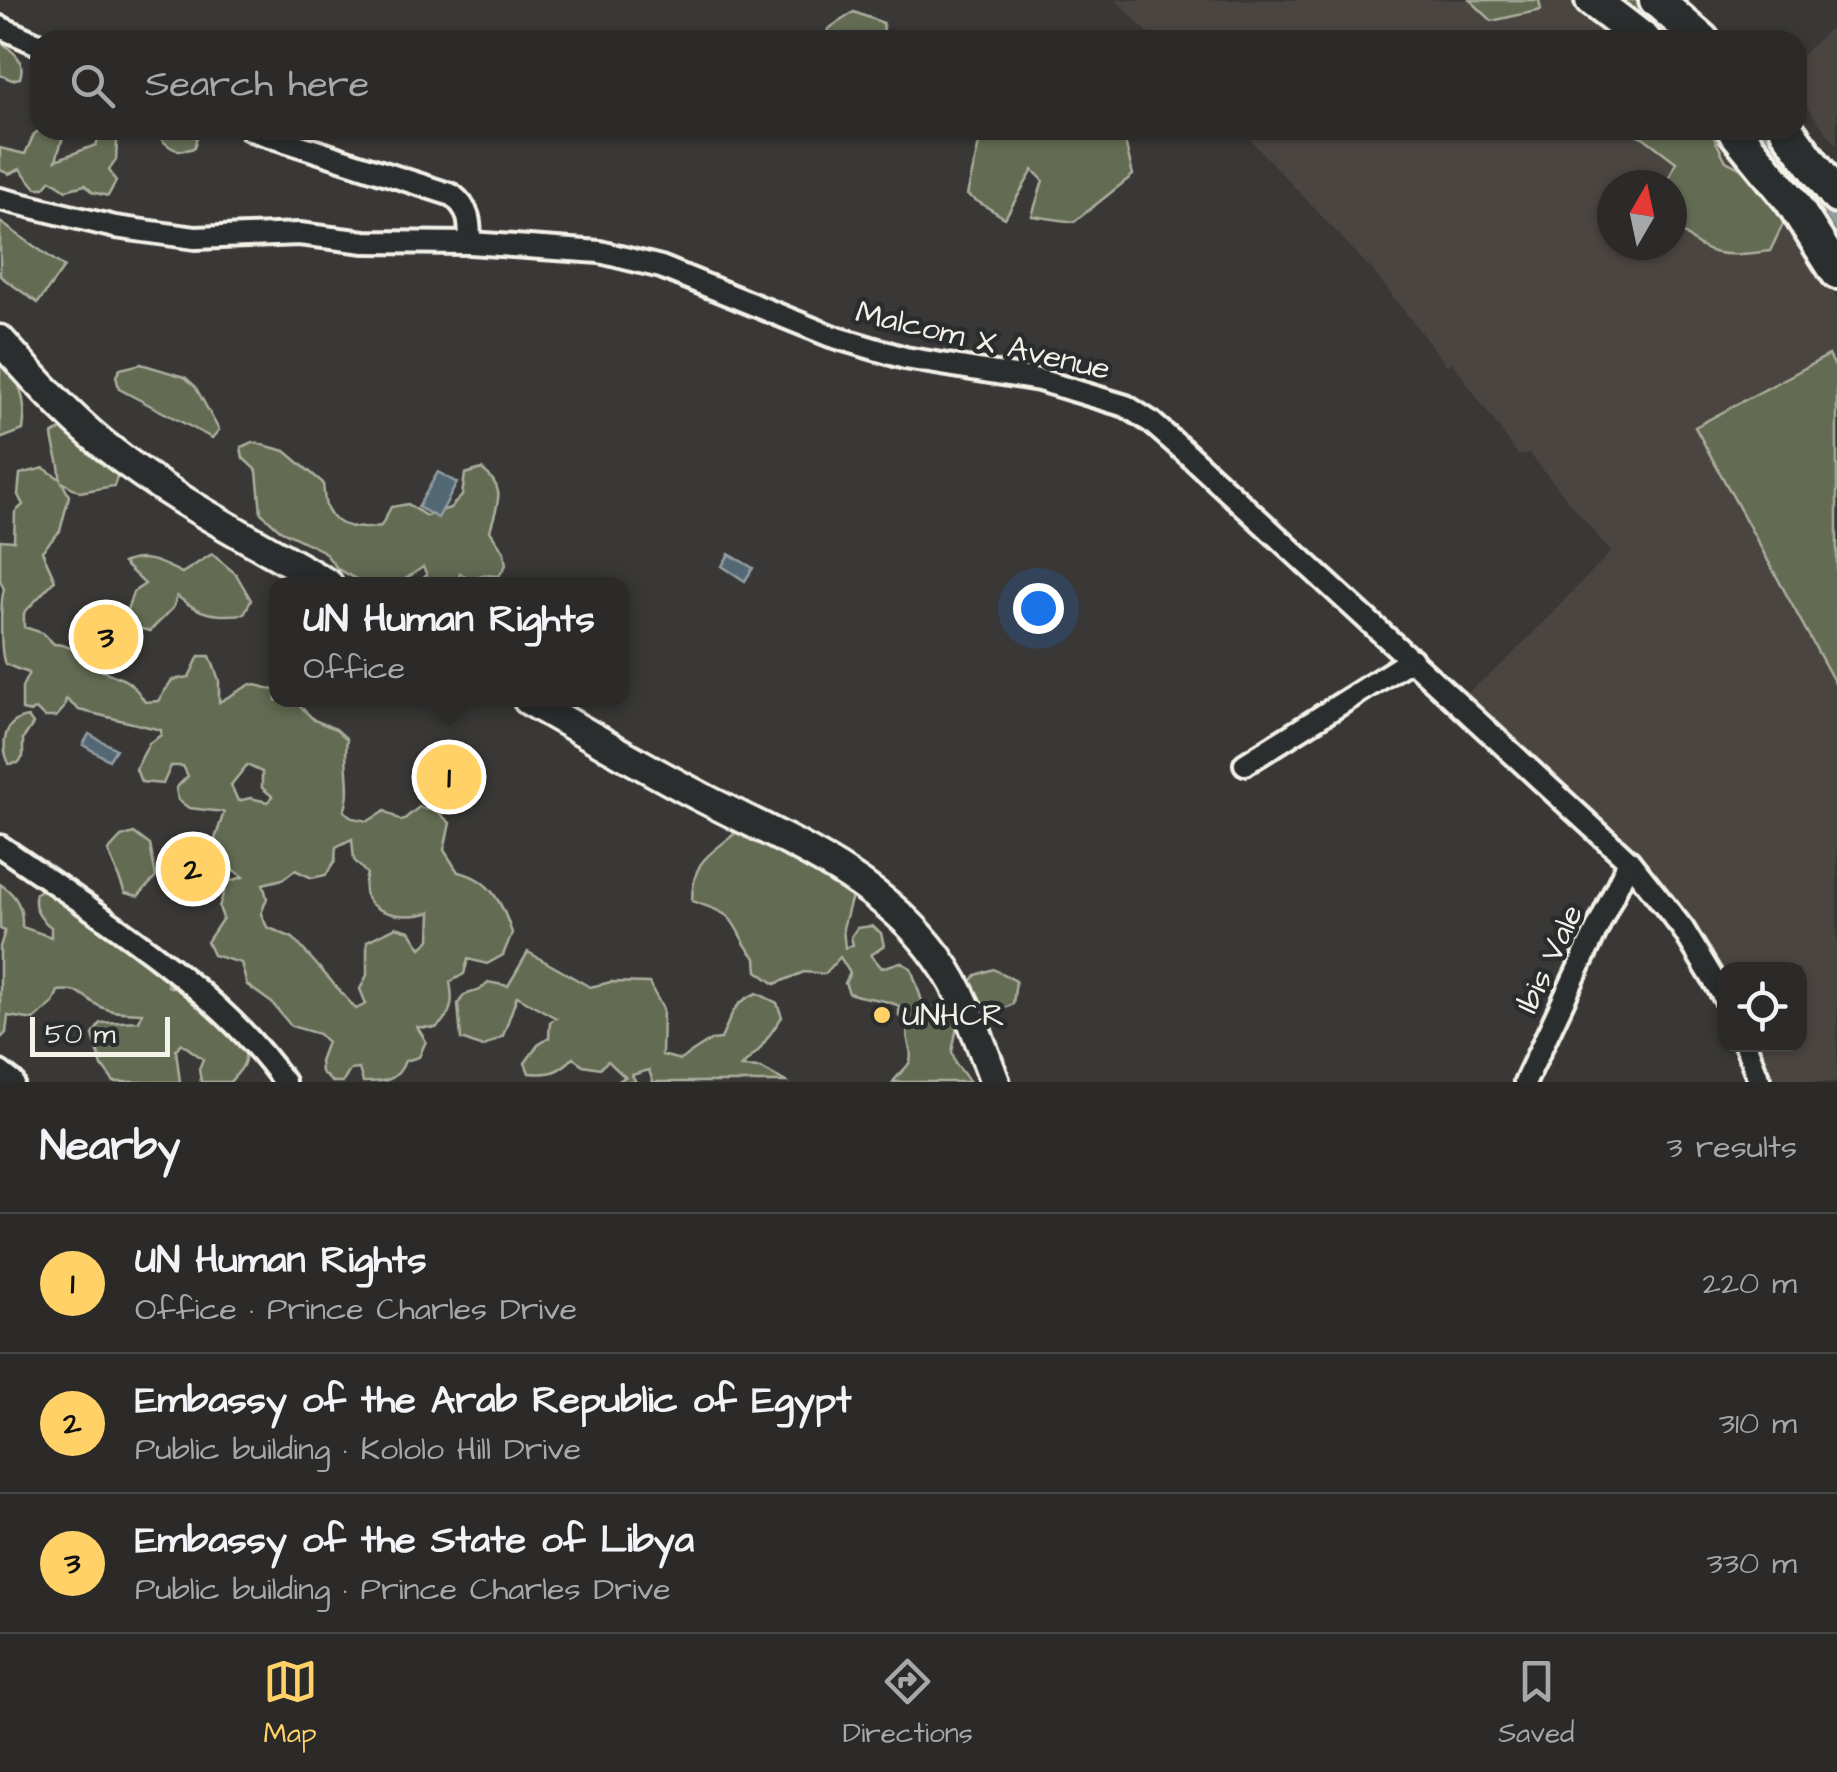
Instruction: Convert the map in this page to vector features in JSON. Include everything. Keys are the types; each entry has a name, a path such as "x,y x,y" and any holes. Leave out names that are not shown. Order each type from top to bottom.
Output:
{"main road":[{"path":"1592,0 1631,30"},
{"path":"1656,0 1690,30"},
{"path":"1742,140 1791,200 1837,272"},
{"path":"1794,140 1837,198"}],"street":[{"path":"0,27 30,40"},
{"path":"281,140 452,196 463,204 470,217 470,244"},
{"name":"Malcom X Avenue","path":"0,198 115,227 194,238 299,234 365,242 600,252 677,273 831,336 905,358 1039,380 1126,406 1152,422 1629,861 1683,929 1717,985"},
{"path":"0,340 107,447 160,486 316,577"},
{"path":"1245,764 1412,659"},
{"path":"540,707 847,873 871,891 911,927 952,978 996,1082"},
{"path":"0,846 146,950 214,1004 284,1082"},
{"name":"Ibis Vale","path":"1525,1082 1629,861"},
{"path":"1748,1052 1760,1082"},
{"path":"0,1072 12,1082"}],"shaded area":[{"path":"1116,0 1570,0 1608,30 1145,30"},
{"path":"1837,22 1837,145 1807,108 1807,50"},
{"path":"1250,140 1727,140 1794,230 1837,299 1837,1082 1774,1082 1759,1052 1807,1052 1807,962 1717,962 1717,966 1678,899 1600,818 1465,695 1508,659 1611,552 1529,453 1519,456 1452,362 1447,366 1373,271"}],"green space":[{"path":"1470,0 1539,0 1541,10 1492,21"},
{"path":"1611,0 1639,0 1675,30 1646,30"},
{"path":"854,12 883,23 884,30 828,30"},
{"path":"0,41 20,61 20,78 12,80 0,75"},
{"path":"31,140 62,140 56,160 96,145 98,140 115,140 116,160 109,170 116,181 108,196 92,192 85,185 66,190 51,180 44,188 36,188 20,169 9,174 0,170 0,148 25,154"},
{"path":"162,140 196,140 194,148 171,148"},
{"path":"980,140 1126,140 1133,175 1074,222 1032,216 1043,180 1033,170 1005,218 967,195"},
{"path":"1647,140 1715,140 1726,161 1757,177 1786,218 1770,251 1727,254 1694,243 1687,236 1687,170 1673,170 1676,162"},
{"path":"1756,140 1781,140 1837,215 1837,245"},
{"path":"0,222 64,267 38,303 0,276"},
{"path":"0,355 20,390 24,419 23,430 0,439"},
{"path":"1829,355 1837,370 1837,687 1695,427"},
{"path":"141,364 185,377 195,386 219,430 212,438 119,389 116,376 120,369"},
{"path":"72,422 123,460 114,486 80,492 62,482 69,496 60,531 42,551 55,580 24,613 24,627 43,633 54,644 70,648 99,669 125,680 145,702 158,701 172,680 189,677 199,656 210,656 219,680 219,702 251,684 269,688 269,707 301,707 314,720 336,729 347,739 348,795 344,811 368,821 385,811 402,821 419,807 438,812 450,823 444,850 458,872 487,886 504,912 512,933 503,955 487,964 468,959 464,974 450,982 452,1002 446,1018 436,1028 417,1027 426,1041 419,1057 405,1061 394,1077 363,1082 359,1069 350,1070 343,1082 332,1082 321,1072 320,1061 327,1042 319,1034 291,1026 272,1003 247,985 241,963 213,955 207,942 223,918 219,907 227,882 243,877 218,858 215,839 224,812 189,808 178,800 176,788 188,776 183,766 171,766 163,784 141,782 136,769 149,743 161,735 161,730 79,710 66,699 56,717 44,717 36,709 22,710 22,687 29,673 5,663 2,650 4,589 0,580 0,540 14,541 15,512 23,505 18,495 20,474 44,468 60,479 52,435","holes":["247,765 262,772 262,788 272,796 268,802 250,798 238,801 231,785","352,839 354,860 367,874 367,898 374,906 395,914 431,912 430,940 421,948 410,931 396,927 367,941 367,975 360,989 366,1004 356,1009 293,938 267,927 261,914 267,898 263,884 283,879 295,870 312,878 326,875 335,861 336,847"]},
{"path":"252,442 285,451 323,483 331,516 358,528 381,526 391,507 408,504 426,516 450,508 462,496 465,474 482,469 498,490 490,531 504,552 506,565 499,576 466,577 460,573 459,577 425,577 423,567 408,577 352,577 338,569 323,551 280,530 261,513 257,471 243,458 241,447"},
{"path":"212,554 236,574 251,600 244,614 208,613 177,596 173,608 150,631 134,627 126,613 133,592 145,584 123,563 146,559 182,573"},
{"path":"28,717 33,724 23,739 23,757 18,763 9,764 6,734 14,723"},
{"path":"742,827 854,889 843,928 845,948 853,945 851,937 857,928 872,926 881,933 884,946 871,955 882,968 900,962 911,968 924,1007 946,1008 958,1022 952,1052 970,1082 893,1082 911,1057 908,1026 899,1016 899,1006 849,993 845,983 850,973 840,957 825,974 804,972 775,984 757,971 756,958 729,918 692,901 701,864"},
{"path":"134,833 150,845 156,877 138,896 125,893 108,851 121,837"},
{"path":"0,884 18,902 22,927 51,937 51,927 40,917 35,904 36,893 48,886 147,950 152,967 166,977 168,986 200,1004 234,1035 245,1054 240,1070 230,1082 201,1082 199,1069 203,1059 181,1043 176,1050 180,1082 114,1082 102,1066 93,1035 100,1023 139,1021 142,1013 109,1010 68,991 58,991 53,1003 34,1020 8,1016 6,1033 0,1039 0,947 5,931 0,929"},
{"path":"528,952 590,987 611,982 649,983 663,1009 662,1055 680,1060 711,1040 721,1039 733,1011 742,1001 757,993 777,1003 782,1017 759,1050 741,1067 761,1068 786,1082 653,1082 649,1070 632,1075 636,1082 617,1082 625,1077 608,1061 600,1068 583,1065 573,1058 554,1072 529,1073 525,1063 538,1045 549,1038 550,1022 556,1018 517,996 503,1036 483,1047 461,1039 458,1004 464,995 480,990 488,982 508,986"},
{"path":"993,969 1016,981 1013,1004 995,1013 982,1009 970,983 976,975"}],"water":[{"path":"438,472 457,483 438,518 418,507"},
{"path":"729,554 753,568 745,581 722,566"},
{"path":"89,734 116,749 109,760 83,745"}],"waterway":[{"path":"1770,140 1837,227"}],"place":[{"name":"Embassy of the State of Libya","path":"106,637"},
{"name":"UN Human Rights","path":"449,777"},
{"name":"Embassy of the Arab Republic of Egypt","path":"193,869"},
{"name":"UNHCR","path":"882,1015"}]}
